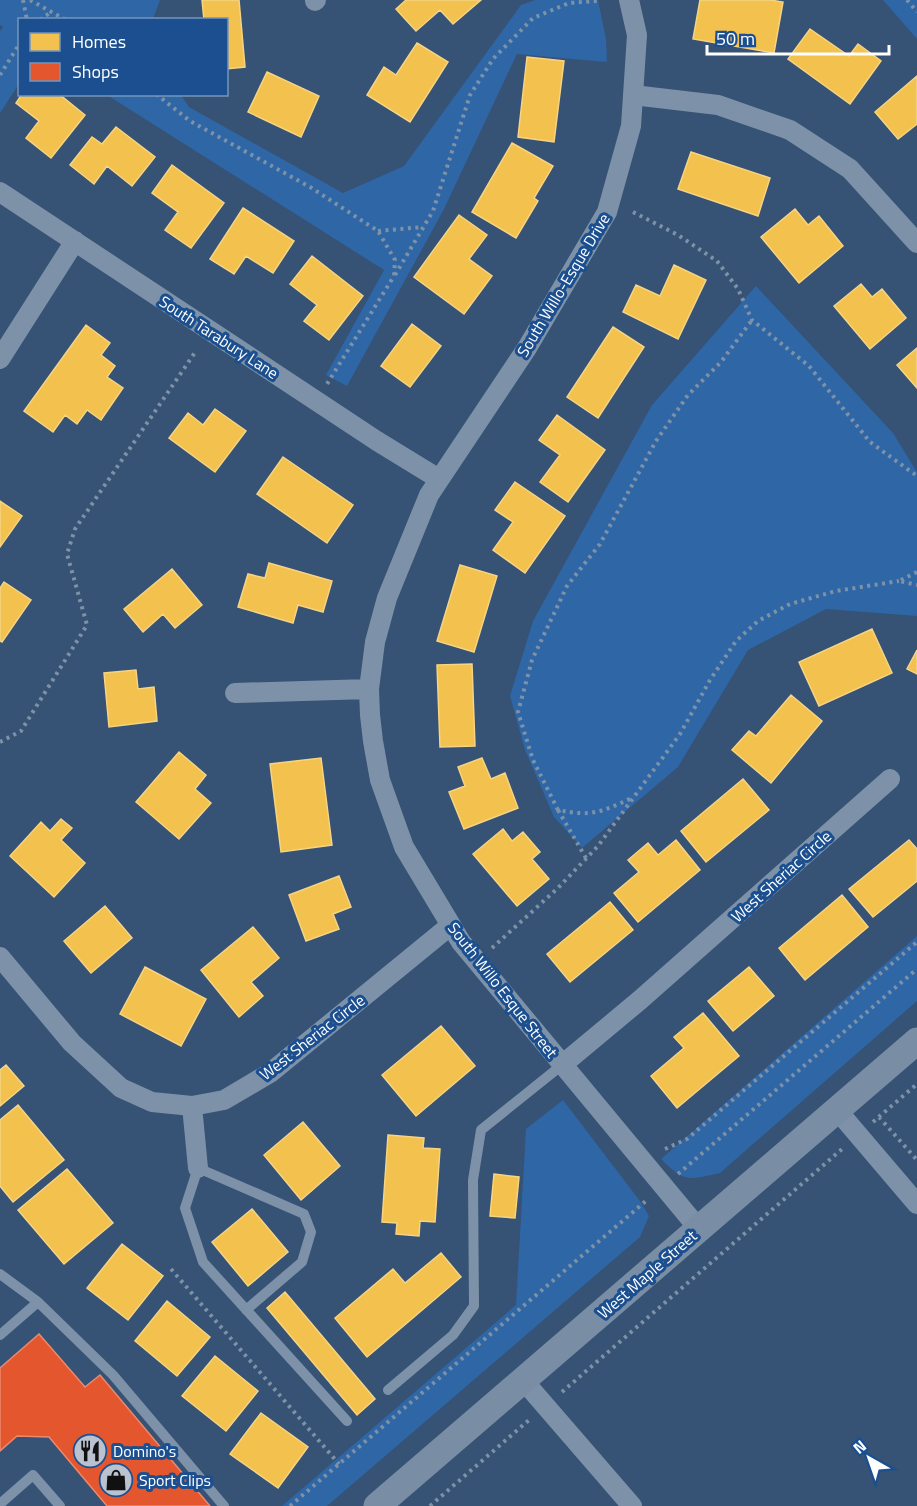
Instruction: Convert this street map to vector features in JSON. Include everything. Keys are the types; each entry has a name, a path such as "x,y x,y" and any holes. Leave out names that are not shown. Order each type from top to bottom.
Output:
{"main road":[{"name":"West Maple Street","path":"376,1506 917,1041"}],"street":[{"name":"South Willo-Esque Drive","path":"439,479 527,348 607,212 632,126 637,35 629,0"},
{"path":"633,95 718,105 790,130 850,169 917,243"},
{"name":"South Tarabury Lane","path":"0,192 377,441 439,479"},
{"path":"0,359 75,242"},
{"name":"South Willo Esque Street","path":"439,479 429,495 387,598 375,642 369,689 373,741 380,780 404,847 461,942 699,1229"},
{"path":"235,693 369,689"},
{"name":"West Sheriac Circle","path":"562,1065 649,992 890,779"},
{"name":"West Sheriac Circle","path":"0,957 72,1043 121,1088 152,1102 192,1106 224,1100 270,1073 451,925"},
{"path":"192,1106 198,1168"},
{"path":"837,1110 917,1204"},
{"path":"523,1380 632,1506"}],"lane":[{"path":"388,1390 453,1335 474,1306 472,1180 481,1130 562,1065"},
{"path":"246,1310 302,1262 311,1232 304,1215 198,1168 185,1208 203,1262 246,1310 347,1421"},
{"path":"0,1274 38,1302 113,1375 224,1505"},
{"path":"0,1335 38,1302"},
{"path":"0,1504 33,1475 60,1506"}],"path":[{"path":"23,0 27,18"},
{"path":"30,0 62,18"},
{"path":"907,0 917,12"},
{"path":"327,385 433,212 470,95 493,59 533,18 569,3 598,1"},
{"path":"43,18 51,12"},
{"path":"0,75 18,46"},
{"path":"159,96 190,121 310,187 378,231 395,260 394,276"},
{"path":"633,212 678,235 717,261 738,289 752,320 809,366 870,441 917,476"},
{"path":"378,231 424,227"},
{"path":"586,858 533,760 518,712 532,660 567,586 600,544 656,441 688,395 721,362 752,320"},
{"path":"0,742 21,731 87,625 67,554 75,529 196,351"},
{"path":"492,948 558,888 598,846 680,734 710,680 736,641 758,621 790,604 836,591 899,581 917,572"},
{"path":"899,581 917,585"},
{"path":"558,810 579,814 600,813 633,797"},
{"path":"665,1149 687,1139 917,942"},
{"path":"290,1506 917,969"},
{"path":"430,1506 917,1084"},
{"path":"879,1117 917,1160"},
{"path":"171,1269 339,1464"}],"shaded area":[{"path":"0,0 160,0 153,18 18,18 18,86 0,113 0,31 3,27 0,25"},
{"path":"535,0 598,0 606,39 607,62 517,54 443,211 347,386 326,375 384,270 109,96 182,96 189,107 343,193 404,166 521,5"},
{"path":"883,0 917,0 917,39"},
{"path":"756,286 893,433 917,472 917,616 826,609 748,650 678,767 582,848 554,817 525,750 510,696 533,621 652,405"},
{"path":"917,936 917,1001 720,1173 688,1178 676,1172 661,1159"},
{"path":"563,1100 649,1216 640,1237 327,1506 282,1506 516,1305 526,1129"}],"building: Homes":[{"path":"202,0 239,0 245,67 228,69 228,18 204,18"},
{"path":"406,0 481,0 453,24 440,10 416,31 396,9"},
{"path":"700,0 783,2 774,53 693,39"},
{"path":"810,29 849,56 858,44 881,61 850,104 788,59"},
{"path":"417,43 448,62 410,122 367,95 384,67 396,75"},
{"path":"527,57 564,61 554,142 518,137"},
{"path":"267,72 319,96 301,137 248,112"},
{"path":"917,76 917,124 898,139 875,112"},
{"path":"21,96 61,96 85,115 51,158 26,138 39,121 16,103"},
{"path":"116,127 155,157 132,186 107,166 94,184 70,165 92,137 102,144"},
{"path":"512,143 553,166 534,198 538,201 516,238 472,212"},
{"path":"691,152 770,178 758,216 678,189"},
{"path":"172,165 224,203 191,248 165,230 178,212 152,193"},
{"path":"243,208 294,241 273,273 246,256 234,274 210,259"},
{"path":"795,209 808,225 819,216 843,246 799,283 761,237"},
{"path":"459,215 487,235 469,259 492,276 464,314 414,277"},
{"path":"312,256 363,296 329,340 304,321 317,305 290,284"},
{"path":"674,265 706,280 678,339 623,312 636,285 660,296"},
{"path":"861,284 872,297 882,289 906,318 870,349 834,306"},
{"path":"412,324 441,346 410,387 381,366"},
{"path":"86,325 110,343 101,355 115,366 107,377 123,388 101,420 87,410 77,424 65,415 53,432 24,411"},
{"path":"613,327 644,347 598,418 567,397"},
{"path":"917,348 917,388 897,365"},
{"path":"215,409 246,431 215,472 169,438 188,413 203,425"},
{"path":"557,415 605,450 568,502 540,482 560,455 539,440"},
{"path":"283,457 353,505 327,543 257,494"},
{"path":"515,482 565,516 525,573 493,550 513,522 495,510"},
{"path":"0,501 22,516 0,547"},
{"path":"269,563 332,581 323,612 298,605 293,623 238,607 248,574 265,578"},
{"path":"460,565 497,576 474,652 437,641"},
{"path":"172,569 202,605 175,628 163,614 143,632 124,609"},
{"path":"4,582 31,600 2,642 0,641 0,588"},
{"path":"872,629 892,673 819,706 799,662"},
{"path":"917,650 917,674 907,669"},
{"path":"472,664 475,746 440,747 437,665"},
{"path":"136,670 138,689 154,687 157,721 109,727 104,673"},
{"path":"791,695 822,721 771,783 732,750 749,731 756,736"},
{"path":"179,752 206,775 195,789 211,803 179,839 136,802"},
{"path":"321,758 332,845 281,852 270,764"},
{"path":"482,758 491,779 505,773 518,808 464,829 449,792 465,786 458,767"},
{"path":"743,779 769,810 706,862 681,831"},
{"path":"61,819 72,828 61,840 85,863 54,897 10,856 41,822 50,831"},
{"path":"503,829 512,841 523,832 540,852 532,859 549,879 517,906 473,854"},
{"path":"676,840 700,870 638,922 614,893 639,872 628,860 648,843 658,855"},
{"path":"909,840 917,849 917,881 873,917 849,889"},
{"path":"339,876 351,907 333,914 339,929 306,941 289,895"},
{"path":"842,895 868,927 805,980 779,948"},
{"path":"610,902 633,930 570,982 547,954"},
{"path":"105,906 132,938 91,973 64,941"},
{"path":"253,927 279,958 251,982 263,996 239,1017 201,970"},
{"path":"145,967 206,999 181,1046 120,1014"},
{"path":"749,967 774,996 733,1031 708,1001"},
{"path":"703,1013 739,1056 677,1108 651,1076 684,1048 674,1037"},
{"path":"441,1026 475,1066 416,1116 382,1075"},
{"path":"6,1065 24,1086 0,1106 0,1070"},
{"path":"18,1105 64,1160 13,1202 0,1186 0,1120"},
{"path":"303,1122 340,1166 301,1200 264,1155"},
{"path":"388,1135 424,1138 423,1148 440,1149 435,1222 420,1221 419,1236 396,1234 397,1223 382,1222"},
{"path":"67,1169 113,1223 64,1264 18,1210"},
{"path":"494,1174 519,1177 515,1218 490,1216"},
{"path":"252,1209 288,1252 248,1286 212,1242"},
{"path":"122,1244 163,1276 128,1320 87,1288"},
{"path":"441,1253 461,1277 367,1357 335,1318 393,1269 405,1283"},
{"path":"285,1292 375,1399 357,1415 267,1308"},
{"path":"167,1301 210,1337 177,1376 135,1341"},
{"path":"215,1356 258,1391 226,1431 182,1396"},
{"path":"261,1413 308,1447 278,1488 230,1454"}],"building: Shops":[{"path":"39,1334 85,1387 100,1375 210,1506 107,1506 49,1437 17,1436 0,1451 0,1368"}],"place":[{"name":"Domino's","path":"90,1451"},
{"name":"Sport Clips","path":"116,1480"}]}
